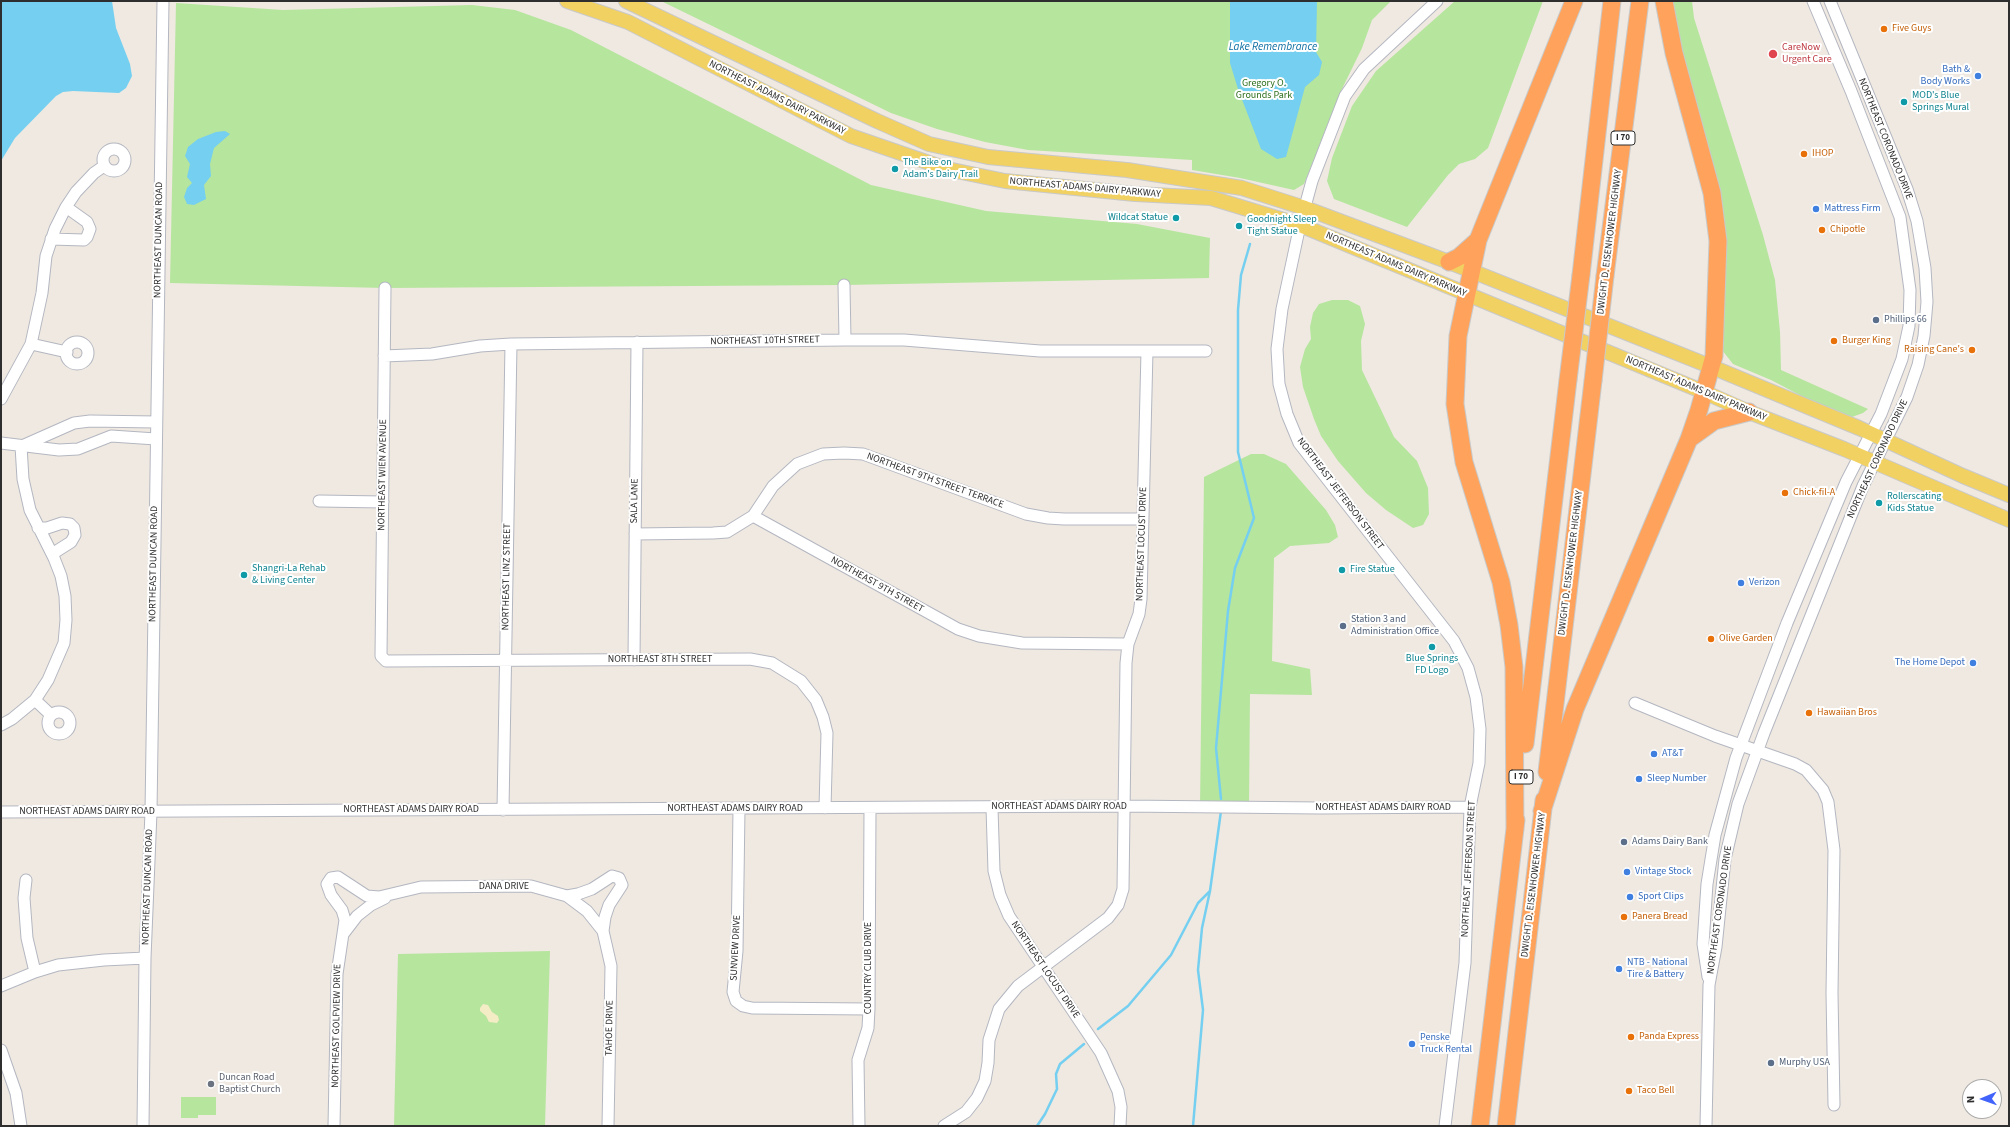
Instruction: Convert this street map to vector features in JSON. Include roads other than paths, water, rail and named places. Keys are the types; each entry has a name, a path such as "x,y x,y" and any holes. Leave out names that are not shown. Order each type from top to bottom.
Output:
{"highway":[{"path":"1515,830 1514,667 1510,625 1501,582 1489,539 1464,462 1455,404 1458,336 1478,240 1522,127 1566,25 1574,1"},
{"name":"I 70","path":"1480,1126 1612,1"},
{"name":"DWIGHT D. EISENHOWER HIGHWAY","path":"1506,1126 1605,276 1640,1"},
{"path":"1542,811 1575,709 1689,439 1712,367 1714,356 1718,241 1712,193 1674,53 1664,1"},
{"path":"1449,262 1459,257 1478,240"},
{"path":"1689,439 1714,421 1749,412"}],"main road":[{"name":"NORTHEAST ADAMS DAIRY PARKWAY","path":"567,1 628,22 851,136 947,169 1005,181 1135,194 1211,198 1300,225 1749,412 1859,456 2009,520"},
{"name":"NORTHEAST ADAMS DAIRY PARKWAY","path":"626,1 877,121 929,144 988,157 1127,170 1242,188 1305,208 1449,262 1712,367 1871,433 1963,476 2009,495"}],"street":[{"name":"NORTHEAST DUNCAN ROAD","path":"143,1126 145,958 151,812 163,1"},
{"name":"NORTHEAST JEFFERSON STREET","path":"1437,1 1364,69 1345,96 1312,181 1300,225 1282,309 1277,350 1279,384 1287,414 1299,443 1454,641 1468,668 1476,696 1480,730 1478,763 1470,807 1464,963 1445,1126"},
{"name":"NORTHEAST CORONADO DRIVE","path":"1709,985 1703,944 1708,878 1715,834 1741,745 1787,623 1846,482 1881,414 1902,359 1909,326 1910,290 1906,251 1900,217 1887,181 1813,1"},
{"name":"NORTHEAST CORONADO DRIVE","path":"1706,1126 1709,985 1716,947 1721,886 1727,851 1738,804 1863,486 1908,397 1918,365 1924,336 1927,302 1925,268 1917,221 1907,189 1830,1"},
{"path":"1,399 31,344 42,293 46,256 51,240 66,207 94,173 104,166"},
{"path":"51,240 84,240 87,237 90,229 87,222 66,207"},
{"path":"844,285 844,340"},
{"name":"NORTHEAST WIEN AVENUE","path":"379,657 383,502 385,288"},
{"name":"NORTHEAST 10TH STREET","path":"384,356 432,354 480,346 511,344 844,340 904,340 1040,351 1206,351"},
{"name":"SALA LANE","path":"634,660 637,342"},
{"path":"31,344 67,352"},
{"name":"NORTHEAST LINZ STREET","path":"503,810 511,344"},
{"name":"NORTHEAST LOCUST DRIVE","path":"944,1126 966,1112 977,1098 985,1081 988,1063 989,1040 999,1010 1018,986 1108,918 1118,905 1123,888 1126,663 1128,644 1139,614 1141,599 1147,351"},
{"path":"1,388 13,375"},
{"path":"21,446 74,423 90,421 156,422"},
{"path":"1,443 59,450 78,449 111,436 156,438"},
{"path":"1,725 12,719 35,700 48,680 64,643 66,620 65,596 61,576 52,554 30,510 23,479 21,446"},
{"name":"NORTHEAST 9TH STREET TERRACE","path":"753,516 773,486 797,464 823,454 844,453 863,454 1026,514 1064,519 1143,519"},
{"path":"319,501 383,502"},
{"path":"635,534 713,534 727,532 753,516"},
{"name":"NORTHEAST 9TH STREET","path":"753,516 958,629 979,636 1022,643 1128,644"},
{"path":"38,528 47,528 62,523 70,524 74,528 75,535 71,542 52,554"},
{"name":"NORTHEAST 8TH STREET","path":"379,657 386,661 762,660 782,668 801,681 816,700 823,716 826,733 825,808"},
{"path":"35,700 51,715"},
{"path":"1635,703 1715,736 1795,764 1806,770 1823,790 1828,802 1834,850 1832,993 1834,1105"},
{"name":"NORTHEAST ADAMS DAIRY ROAD","path":"1,812 870,809 1124,806 1320,808 1470,807"},
{"name":"NORTHEAST LOCUST DRIVE","path":"992,808 994,871 1000,895 1009,916 1099,1050 1114,1078 1121,1107 1120,1126"},
{"name":"SUNVIEW DRIVE","path":"739,809 737,951 733,992 736,1001 743,1006 752,1008 869,1009"},
{"name":"COUNTRY CLUB DRIVE","path":"859,1126 858,1060 868,1028 869,1009 870,809"},
{"name":"TAHOE DRIVE","path":"566,896 592,889 612,876 619,878 622,885 609,906 603,931"},
{"name":"DANA DRIVE","path":"327,884 331,878 338,877 368,896 379,897 421,887 517,886 548,889 566,896"},
{"path":"26,880 24,898 27,938 35,972"},
{"name":"NORTHEAST GOLFVIEW DRIVE","path":"327,884 331,895 342,910 345,920 337,974 334,1126"},
{"name":"DANA DRIVE","path":"344,933 357,916 371,905 393,894"},
{"name":"TAHOE DRIVE","path":"566,896 587,911 603,931 611,966 608,1126"},
{"path":"1,986 35,972 79,962 145,958"},
{"path":"1,1050 16,1093 21,1126"}],"water":[{"path":"1,1 112,1 116,28 130,64 132,76 126,88 119,93 73,91 63,92 56,96 15,138 1,161"},
{"name":"Lake Remembrance","path":"1230,1 1317,1 1316,52 1322,62 1319,75 1305,87 1286,157 1277,159 1261,149 1238,89 1230,63"},
{"path":"225,131 230,134 214,148 210,164 211,176 204,185 206,199 194,205 187,204 184,197 187,188 192,183 187,177 190,164 185,156 188,147 198,139 216,132"}],"waterway":[{"path":"1221,799 1216,748 1228,611 1235,568 1254,518 1238,452 1238,310 1241,275 1250,244"},
{"path":"1193,1126 1203,1010 1198,970 1202,928 1210,891 1221,811"},
{"path":"1098,1029 1128,1006 1171,955 1198,903 1210,891"},
{"path":"1037,1126 1045,1114 1057,1089 1056,1074 1060,1064 1084,1044"}],"place":[{"name":"Five Guys","path":"1884,29"},
{"name":"CareNow Urgent Care","path":"1773,54"},
{"name":"Bath & Body Works","path":"1978,76"},
{"name":"MOD's Blue Springs Mural","path":"1904,102"},
{"name":"IHOP","path":"1804,154"},
{"name":"The Bike on Adam's Dairy Trail","path":"895,169"},
{"name":"Mattress Firm","path":"1816,209"},
{"name":"Wildcat Statue","path":"1176,218"},
{"name":"Goodnight Sleep Tight Statue","path":"1239,226"},
{"name":"Chipotle","path":"1822,230"},
{"name":"Phillips 66","path":"1876,320"},
{"name":"Burger King","path":"1834,341"},
{"name":"Raising Cane's","path":"1972,350"},
{"name":"Chick-fil-A","path":"1785,493"},
{"name":"Rollerscating Kids Statue","path":"1879,503"},
{"name":"Fire Statue","path":"1342,570"},
{"name":"Shangri-La Rehab & Living Center","path":"244,575"},
{"name":"Verizon","path":"1741,583"},
{"name":"Station 3 and Administration Office","path":"1343,626"},
{"name":"Olive Garden","path":"1711,639"},
{"name":"Blue Springs FD Logo","path":"1432,647"},
{"name":"The Home Depot","path":"1973,663"},
{"name":"Hawaiian Bros","path":"1809,713"},
{"name":"AT&T","path":"1654,754"},
{"name":"Sleep Number","path":"1639,779"},
{"name":"Adams Dairy Bank","path":"1624,842"},
{"name":"Vintage Stock","path":"1627,872"},
{"name":"Sport Clips","path":"1630,897"},
{"name":"Panera Bread","path":"1624,917"},
{"name":"NTB - National Tire & Battery","path":"1619,969"},
{"name":"Panda Express","path":"1631,1037"},
{"name":"Penske Truck Rental","path":"1412,1044"},
{"name":"Murphy USA","path":"1771,1063"},
{"name":"Duncan Road Baptist Church","path":"211,1084"},
{"name":"Taco Bell","path":"1629,1091"}],"park label":[{"name":"Gregory O. Grounds Park","path":"1264,90"}]}
